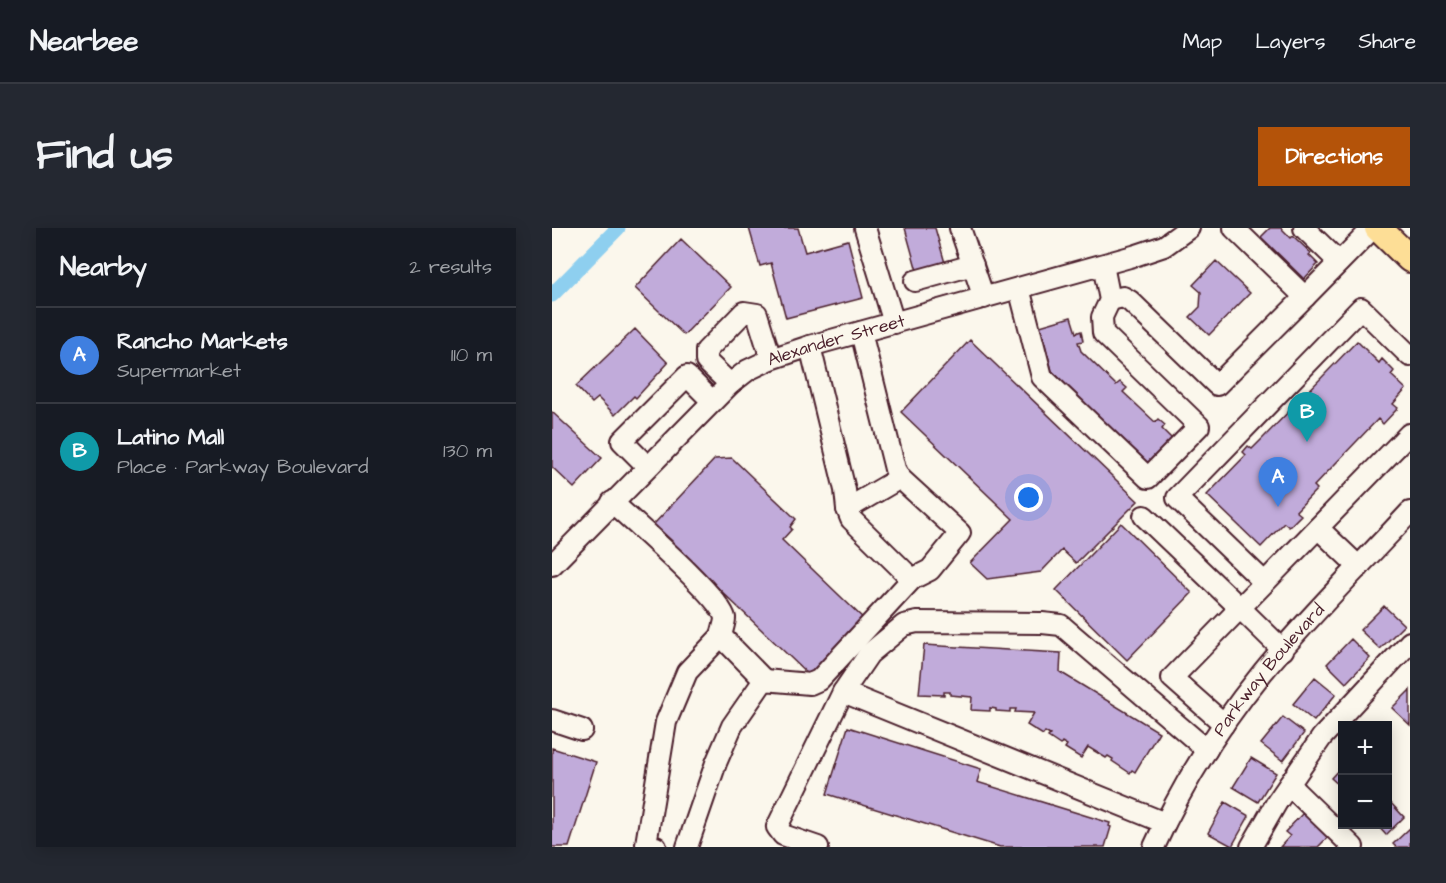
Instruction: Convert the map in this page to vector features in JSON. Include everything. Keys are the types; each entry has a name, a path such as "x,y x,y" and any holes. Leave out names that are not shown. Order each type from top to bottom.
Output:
{"main road":[{"path":"1381,229 1410,259"}],"street":[{"path":"865,228 894,323"},
{"path":"960,228 984,298"},
{"name":"Alexander Street","path":"556,554 612,502 712,401 748,370 771,359 810,346 1164,246 1189,228"},
{"path":"1234,228 1305,297"},
{"path":"1304,228 1340,262"},
{"path":"1110,300 1123,297 1130,300 1217,385 1340,262 1381,229"},
{"path":"915,281 973,265"},
{"path":"1019,288 1042,377 1148,478 1199,426 1103,333 1102,316 1110,300 1103,265"},
{"path":"1264,582 1177,498 1361,308 1409,354"},
{"path":"730,384 706,361 706,351 744,312 757,314 771,359"},
{"path":"721,636 764,680 810,684 819,680 912,579 930,570 960,533 900,478 895,469 861,332"},
{"path":"810,346 851,519 912,579"},
{"path":"647,466 622,441 687,376 712,401"},
{"path":"1224,724 1172,678 1410,434"},
{"path":"847,509 900,478"},
{"path":"612,502 704,588 718,604 725,619 721,636 687,672 666,722 646,844 657,847"},
{"name":"Parkway Boulevard","path":"1158,845 1165,823 1224,724 1283,650 1410,512"},
{"path":"1144,516 1283,650"},
{"path":"1318,528 1359,567"},
{"path":"819,847 783,835 777,826 843,692 869,654 904,625 940,622 1061,625 1207,750"},
{"path":"1251,847 1322,737 1408,648"},
{"path":"687,847 716,763 732,726 764,680"},
{"path":"843,692 1165,823"},
{"path":"552,720 582,730"},
{"path":"1290,785 1353,847"}],"building":[{"path":"749,228 798,228 805,252 848,240 863,298 786,318 771,263 760,266"},
{"path":"905,228 935,228 945,263 917,271"},
{"path":"1270,228 1281,228 1311,253 1309,255 1318,264 1304,279 1261,237"},
{"path":"681,239 731,287 684,335 635,288"},
{"path":"1216,261 1250,293 1209,335 1190,317 1200,307 1201,292 1193,285"},
{"path":"1071,317 1076,333 1081,331 1083,341 1078,342 1081,351 1116,385 1120,382 1127,388 1123,392 1155,422 1158,419 1165,425 1162,429 1174,441 1150,466 1052,371 1040,326"},
{"path":"635,329 668,363 636,398 634,396 615,415 598,398 592,403 576,386"},
{"path":"970,340 1138,501 1076,563 1062,550 1041,572 987,579 970,563 1013,519 901,412"},
{"path":"1357,341 1379,363 1382,359 1394,371 1391,375 1406,389 1393,404 1398,408 1383,424 1378,419 1314,486 1317,489 1296,511 1301,515 1289,527 1284,523 1261,547 1207,495 1246,455 1243,452 1248,446 1252,449"},
{"path":"552,412 602,458 574,488 552,467"},
{"path":"732,458 796,519 790,527 792,529 782,540 867,622 813,679 654,524 715,459"},
{"path":"1121,523 1192,593 1127,660 1056,590"},
{"path":"1384,606 1404,625 1380,649 1360,630"},
{"path":"1351,639 1370,658 1346,683 1327,664"},
{"path":"924,645 1061,653 1060,672 1159,732 1135,772 1132,770 1130,773 1112,761 1113,759 1108,756 1106,758 1088,747 1081,758 1065,748 1067,745 1062,742 1060,745 1048,737 1050,735 1045,732 1043,735 1027,725 1034,713 1015,712 1016,709 1010,709 1010,712 990,708 990,711 971,710 972,697 950,695 950,692 944,692 944,695 919,694"},
{"path":"1315,677 1336,694 1314,721 1293,704"},
{"path":"1410,690 1410,725 1392,708"},
{"path":"1283,717 1304,733 1283,761 1261,744"},
{"path":"848,727 981,769 977,782 1110,823 1105,847 1000,847 827,794"},
{"path":"552,748 596,762 569,847 552,847"},
{"path":"1251,758 1276,773 1258,802 1233,787"},
{"path":"1338,770 1338,784 1331,778"},
{"path":"1225,802 1249,816 1232,846 1208,833"},
{"path":"1392,804 1404,817 1392,829"},
{"path":"1303,813 1328,837 1318,847 1280,847 1290,836 1285,832"},
{"path":"1410,828 1410,847 1396,847 1393,844"},
{"path":"1381,829 1392,829 1386,835"}],"waterway":[{"path":"552,295 618,228"}],"place":[{"name":"Latino Mall","path":"1307,442"},
{"name":"Rancho Markets","path":"1278,507"}]}
